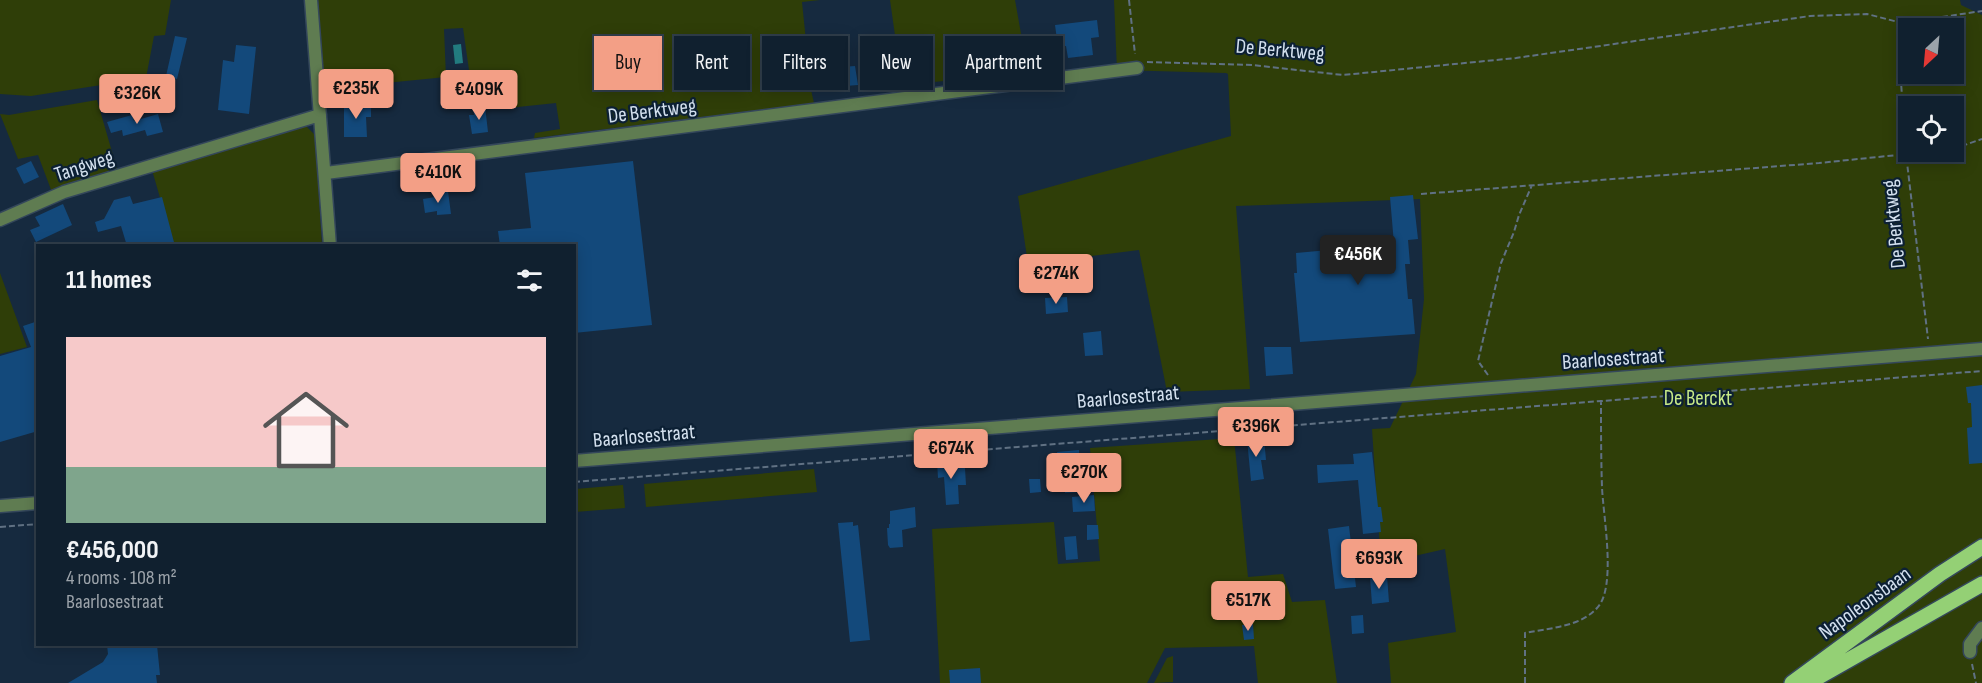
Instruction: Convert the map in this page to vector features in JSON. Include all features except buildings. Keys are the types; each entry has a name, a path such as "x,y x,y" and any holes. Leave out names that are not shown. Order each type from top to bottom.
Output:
{"main road":[{"name":"Napoleonsbaan","path":"1792,683 1982,547"},
{"name":"Napoleonsbaan","path":"1808,683 1975,587"}],"street":[{"path":"311,0 330,244"},
{"name":"De Berktweg","path":"326,173 1137,68"},
{"name":"Tangweg","path":"0,220 64,192 320,115"},
{"name":"Baarlosestraat","path":"576,461 1982,349"},
{"path":"0,506 36,503"},
{"path":"1970,652 1970,644 1982,628"}],"path":[{"path":"1129,0 1137,68"},
{"path":"1935,18 1982,11"},
{"name":"De Berktweg","path":"1137,68 1149,61 1252,65 1343,75 1516,58 1810,16 1867,14 1898,22"},
{"path":"1964,145 1982,139"},
{"path":"1421,194 1898,155"},
{"name":"De Berktweg","path":"1907,162 1921,288 1934,353"},
{"path":"1496,388 1478,361 1501,264 1532,185"},
{"path":"576,482 1982,371"},
{"path":"1525,683 1525,633 1584,620 1599,607 1606,595 1608,557 1602,489 1601,400"},
{"path":"0,527 36,524"},
{"path":"1970,652 1976,683"}],"green space":[{"path":"0,0 171,0 165,35 154,36 146,78 31,96 0,94"},
{"path":"318,0 820,0 802,2 805,36 762,36 762,90 811,90 814,103 534,138 535,133 560,129 556,103 508,108 504,82 471,84 463,28 444,29 446,77 325,89"},
{"path":"890,0 1015,0 1021,36 945,36 945,81 933,82 933,36 895,36"},
{"name":"De Berckt","path":"1114,0 1960,0 1961,5 1982,15 1982,683 1391,683 1388,643 1456,632 1445,549 1410,557 1394,549 1380,549 1372,429 1390,428 1416,374 1424,299 1420,199 1236,206 1250,389 1167,392 1139,250 1028,264 1018,196 1231,136 1228,74 1117,70"},
{"path":"97,100 117,169 53,195 38,155 18,159 0,114 9,115"},
{"path":"306,126 315,135 322,244 173,244 152,170"},
{"path":"0,273 27,347 0,354"},
{"path":"1234,438 1248,577 1283,574 1292,602 1325,600 1337,683 1258,683 1254,646 1165,648 1147,683 940,683 932,529 1054,522 1058,564 1100,561 1090,448"},
{"path":"814,469 817,492 646,507 644,484"},
{"path":"623,485 625,508 576,512 576,489"},
{"path":"1173,656 1173,682 1154,683 1167,658"}],"shaded area":[{"path":"461,44 463,63 455,64 453,45"}]}
